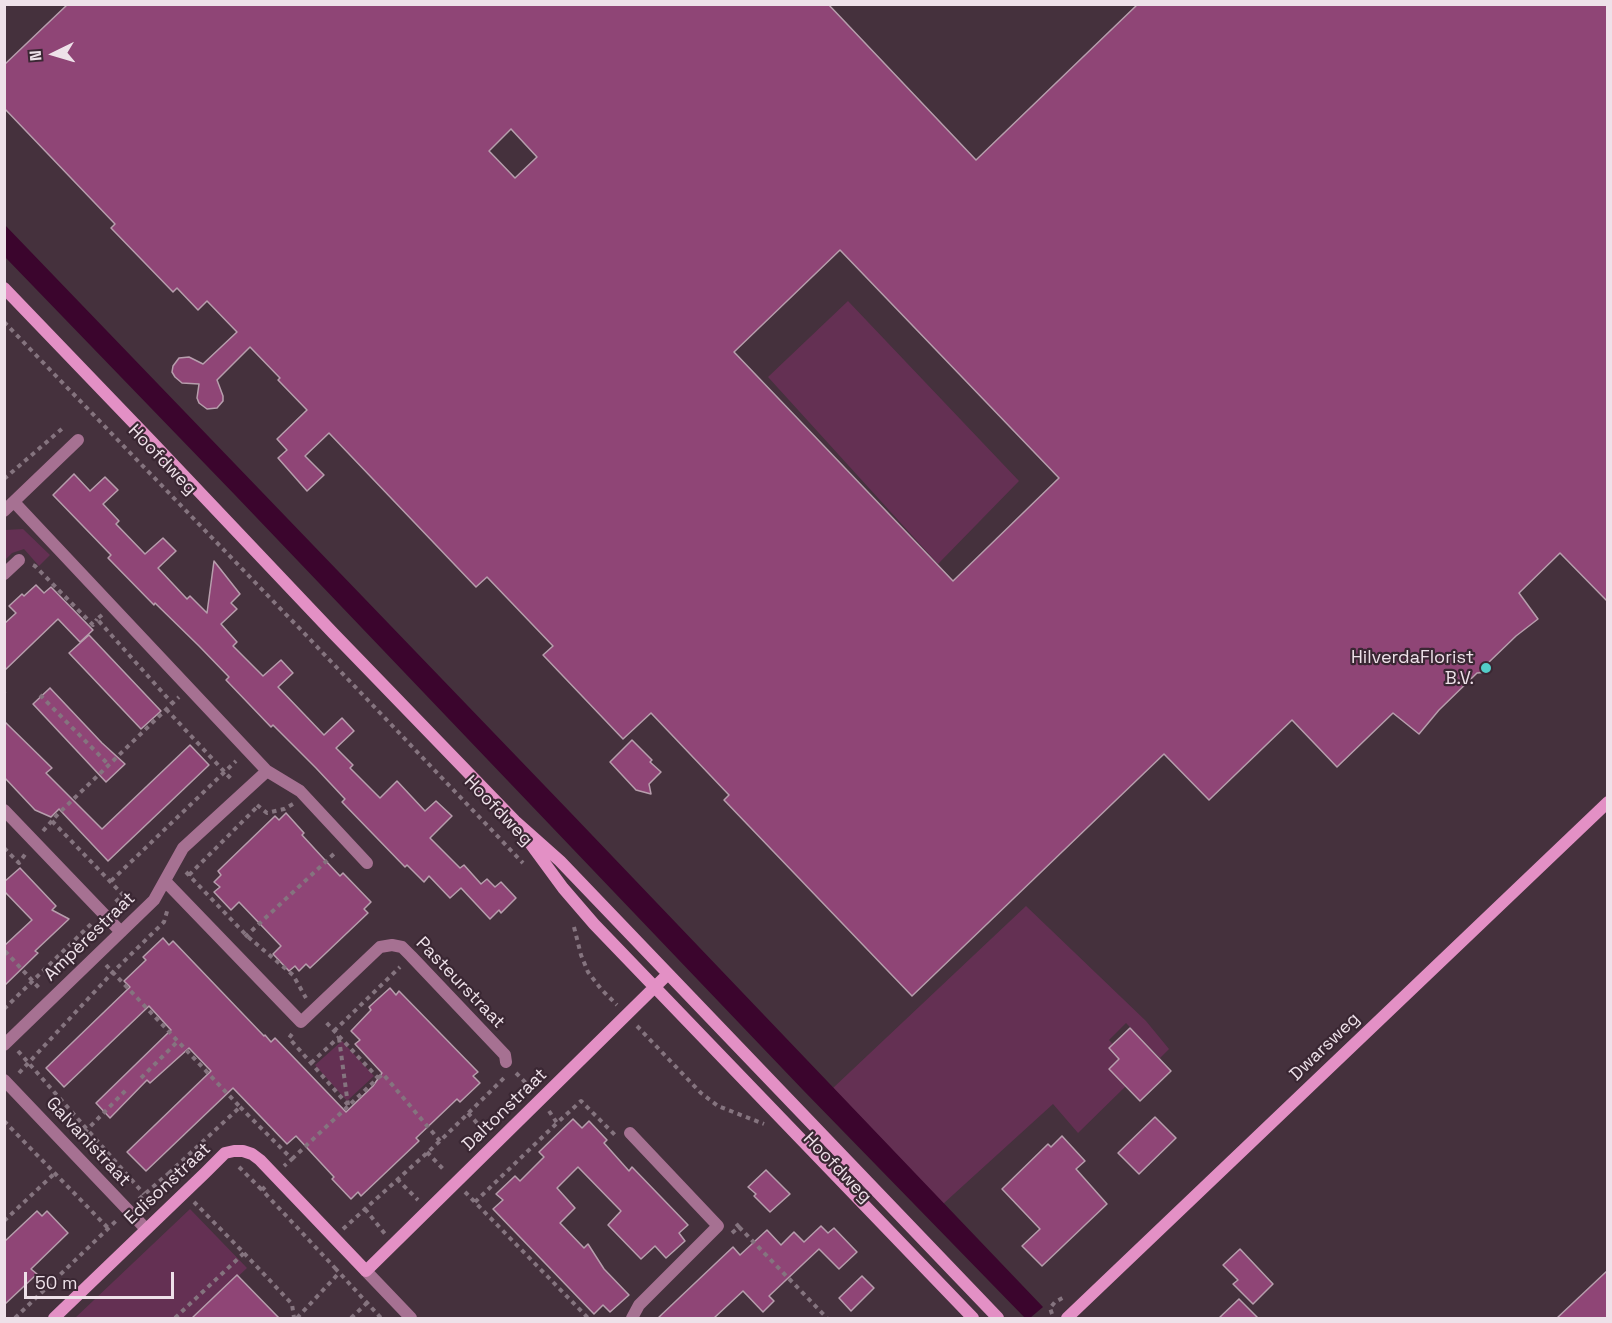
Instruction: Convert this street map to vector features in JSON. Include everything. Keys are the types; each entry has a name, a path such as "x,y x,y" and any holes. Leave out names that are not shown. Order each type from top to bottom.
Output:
{"main road":[{"name":"Hoofdweg","path":"4,288 333,633 515,820 560,861 998,1318"},
{"name":"Dwarsweg","path":"1067,1318 1608,801"},
{"name":"Hoofdweg","path":"515,820 576,903 973,1318"},
{"name":"Daltonstraat","path":"366,1271 669,974"},
{"name":"Edisonstraat","path":"54,1318 225,1153 234,1151 252,1154 260,1160 366,1271"}],"street":[{"path":"78,440 9,507 111,606 267,771 300,791 367,863"},
{"path":"4,573 19,560"},
{"name":"Ampèrestraat","path":"7,1042 169,885 183,848 267,771"},
{"path":"4,810 121,932"},
{"path":"169,885 301,1022"},
{"name":"Pasteurstraat","path":"301,1022 380,947 392,945 402,947 505,1055 510,1066"},
{"name":"Galvanistraat","path":"7,1082 146,1229"},
{"path":"630,1133 718,1226 639,1305 632,1318"},
{"name":"Edisonstraat","path":"366,1271 411,1318"}],"path":[{"name":"Hoofdweg","path":"4,322 525,865"},
{"path":"4,479 64,427"},
{"path":"19,560 35,566 93,625 111,606"},
{"path":"97,619 172,703"},
{"path":"4,848 19,863 52,821 188,687"},
{"path":"40,695 109,765"},
{"path":"166,709 226,771 243,793 267,813 284,810 303,795"},
{"path":"111,881 248,750"},
{"path":"7,1082 164,922 169,885 258,806"},
{"path":"4,1009 123,896 52,821"},
{"path":"232,950 347,841"},
{"path":"570,920 588,972 701,1093 718,1106 768,1125"},
{"path":"5,951 50,1000 74,1013"},
{"path":"97,955 240,1107 169,1173"},
{"path":"334,1031 411,956"},
{"path":"302,992 301,1022 289,1038 318,1071 348,1105 339,1036 311,1063"},
{"path":"141,1078 178,1041"},
{"path":"7,1042 144,1194"},
{"path":"334,1237 440,1141 510,1066 542,1100 557,1123"},
{"path":"378,1078 383,1074 440,1141"},
{"path":"69,1148 127,1089"},
{"path":"475,1202 581,1101 622,1142 630,1133"},
{"path":"468,1113 496,1144"},
{"path":"4,1121 108,1228"},
{"path":"427,1152 588,1318"},
{"path":"225,1153 262,1190"},
{"path":"4,1221 55,1173"},
{"path":"397,1179 428,1211"},
{"path":"365,1209 394,1244"},
{"path":"739,1227 828,1318"},
{"path":"244,1253 292,1304 295,1318"},
{"path":"335,1268 381,1318"},
{"path":"295,1318 339,1273"},
{"path":"351,1318 383,1288"}],"shaded area":[{"path":"4,224 1043,1307 1030,1318 1025,1318 803,1090 5,257"},
{"path":"848,301 1019,481 938,564 768,377"},
{"path":"23,529 50,555 39,566 24,549 12,553 5,560 5,530"},
{"path":"1026,906 1146,1021 1169,1049 1160,1058 1126,1023 1109,1040 1123,1055 1127,1085 1078,1133 1053,1104 943,1204 833,1088"},
{"path":"342,1041 374,1076 347,1101 315,1065"},
{"path":"190,1209 247,1268 194,1318 75,1318"}],"building":[{"path":"68,4 828,4 976,160 1138,4 1608,4 1608,602 1560,553 1519,593 1538,619 1488,663 1489,672 1477,673 1439,710 1419,734 1393,713 1337,767 1292,720 1209,800 1164,754 912,996 724,800 729,795 651,713 623,739 543,655 553,646 487,577 476,587 329,433 305,456 324,475 307,491 278,458 287,450 277,439 307,410 250,347 217,380 223,401 217,408 207,409 199,403 197,398 199,384 182,383 172,372 173,366 179,358 189,357 203,364 237,332 207,301 198,310 177,288 173,292 111,228 115,224 4,108 4,65","holes":["511,129 537,157 515,178 489,151","840,250 1059,478 953,581 734,352"]},
{"path":"74,474 90,491 105,477 118,490 103,504 119,521 116,524 145,554 163,538 176,551 158,568 187,599 190,596 207,613 214,561 240,594 231,603 237,609 221,624 237,642 233,646 263,676 281,660 293,673 278,687 324,735 342,718 354,731 336,748 353,765 350,768 380,798 397,781 425,811 436,801 452,816 430,838 460,868 464,865 481,884 487,879 495,887 501,882 516,898 501,913 499,910 490,919 461,888 450,898 429,876 424,882 407,865 405,867 342,802 345,799 316,768 273,725 271,727 226,680 229,677 108,558 111,555 53,495"},
{"path":"36,585 44,593 51,587 93,630 80,642 58,619 4,671 4,624 16,613 9,606"},
{"path":"89,635 161,711 141,729 69,653"},
{"path":"50,688 125,764 106,782 33,704"},
{"path":"4,721 52,768 46,773 102,829 190,745 209,765 108,861 59,809 51,817 35,810 4,777"},
{"path":"632,740 661,772 649,784 651,794 636,790 610,762"},
{"path":"286,813 304,833 302,835 340,876 343,873 371,902 364,909 368,913 310,968 306,964 299,971 295,966 289,971 273,954 281,946 239,902 231,910 214,892 220,887 214,882 221,875 218,871 275,816 279,820"},
{"path":"20,868 56,906 52,910 69,919 35,951 38,953 4,986 4,946 32,920 4,891 4,882"},
{"path":"163,938 169,945 173,941 264,1036 271,1042 275,1038 346,1112 373,1086 382,1073 355,1044 360,1040 351,1031 371,1010 369,1007 390,988 396,995 399,991 478,1072 473,1076 480,1083 460,1102 457,1099 416,1138 419,1141 361,1196 358,1192 351,1199 296,1136 287,1144 233,1088 146,1171 127,1152 211,1071 189,1048 150,1083 147,1080 110,1118 96,1103 171,1030 149,1006 64,1087 46,1068 130,987 124,981 146,960 143,957"},
{"path":"1130,1028 1171,1071 1140,1101 1109,1069 1119,1059 1109,1048"},
{"path":"1155,1117 1176,1138 1139,1174 1118,1153"},
{"path":"573,1119 582,1128 589,1121 607,1140 604,1143 629,1171 632,1167 688,1225 679,1233 685,1241 666,1258 655,1246 641,1259 608,1225 621,1211 578,1167 557,1188 575,1208 560,1223 584,1248 588,1244 604,1269 629,1295 610,1312 603,1305 594,1314 493,1209 503,1200 496,1194 515,1176 520,1181 544,1157 539,1152"},
{"path":"1062,1136 1085,1161 1076,1169 1107,1204 1042,1266 1022,1246 1040,1229 1002,1189 1048,1144 1051,1147"},
{"path":"766,1170 790,1194 770,1212 748,1187"},
{"path":"37,1211 42,1216 47,1211 68,1233 31,1269 37,1274 4,1305 4,1242"},
{"path":"821,1226 828,1233 834,1228 857,1252 839,1269 819,1249 769,1296 774,1301 763,1312 743,1291 714,1318 658,1318 733,1247 740,1255 767,1230 781,1245 794,1232 804,1242"},
{"path":"1240,1249 1273,1284 1253,1304 1233,1284 1238,1280 1223,1265"},
{"path":"1608,1270 1608,1318 1557,1318"},
{"path":"237,1275 279,1318 192,1318"},
{"path":"862,1276 874,1288 851,1311 839,1298"},
{"path":"1239,1299 1258,1318 1219,1318"}],"place":[{"name":"HilverdaFlorist B.V.","path":"1486,668"}]}
